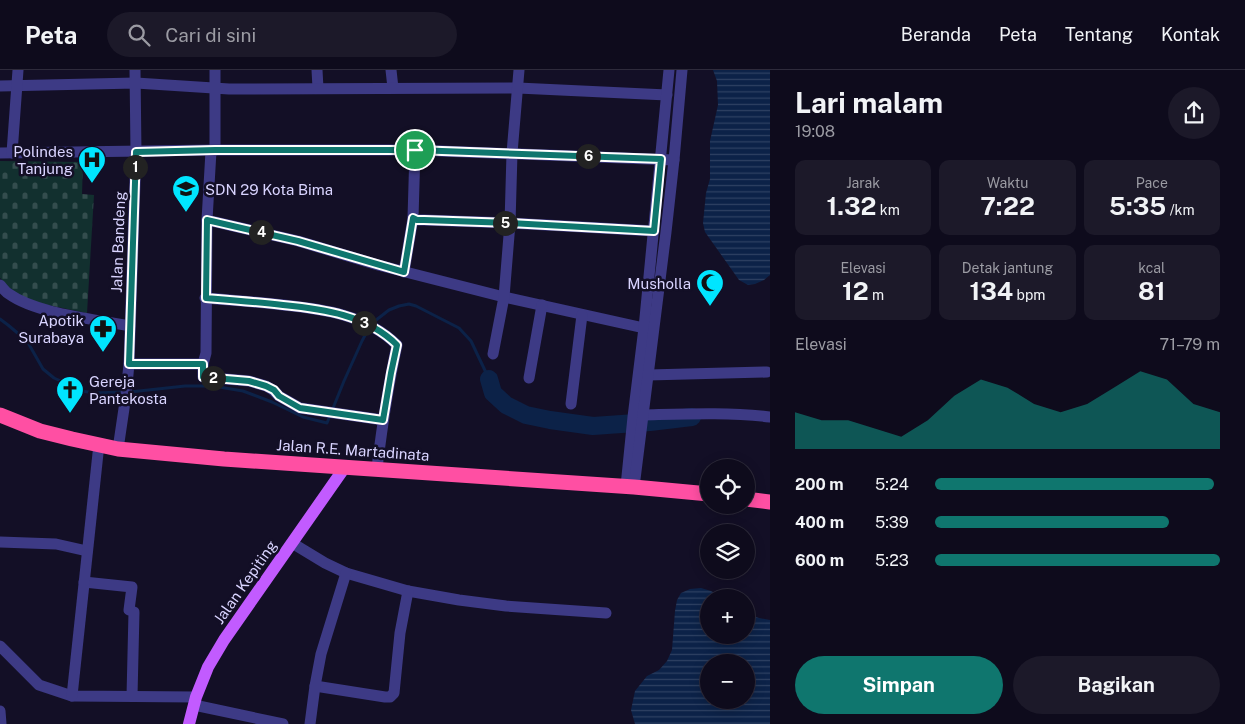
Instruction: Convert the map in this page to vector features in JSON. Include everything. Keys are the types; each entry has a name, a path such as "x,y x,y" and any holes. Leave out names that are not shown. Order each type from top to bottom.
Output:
{"highway":[{"name":"Jalan R.E. Martadinata","path":"0,415 40,431 118,449 224,459 630,486 700,493"},
{"path":"755,500 770,502"}],"main road":[{"name":"Jalan Kepiting","path":"189,724 195,701 208,667 224,640 345,467"}],"street":[{"path":"18,70 6,153 415,150 674,160"},
{"name":"Jalan Bandeng","path":"118,449 129,364 136,152 135,70"},
{"path":"215,70 213,150 207,220 206,353 203,364 203,377 249,381 274,390 279,396 300,408 383,420"},
{"path":"317,70 318,88"},
{"path":"391,70 393,88"},
{"path":"493,354 504,297 510,223 512,153 519,70"},
{"path":"639,416 644,328 669,70"},
{"path":"630,486 636,434 648,376 674,160 682,70"},
{"path":"0,86 136,83 215,88 518,88 667,95"},
{"path":"404,272 413,218 415,150"},
{"path":"413,218 417,220 654,231"},
{"path":"207,220 298,241 404,272 504,297 644,328"},
{"path":"0,286 8,294 32,306 130,326"},
{"path":"206,298 318,309 356,319 391,339 397,345 383,420 377,468"},
{"path":"529,378 542,305"},
{"path":"571,404 582,315"},
{"path":"129,364 203,364"},
{"path":"648,376 767,372"},
{"path":"639,416 751,414 770,417"},
{"path":"72,696 99,444"},
{"path":"0,542 56,544 87,550"},
{"path":"292,543 346,573 408,591 506,606 606,613"},
{"path":"310,724 321,654 346,573"},
{"path":"84,582 132,588 129,610 134,612 132,696"},
{"path":"315,686 385,697 390,697 394,693 400,633 408,591"},
{"path":"0,646 39,685 72,696 132,696 195,701 283,724"},
{"path":"0,710 1,724"}],"green space":[{"path":"0,161 83,162 82,194 94,195 87,313 33,302 14,293 0,278"}],"water":[{"path":"713,70 770,70 770,275 755,284 748,285 739,280 705,232 703,223 706,193 710,179 710,141 718,105 717,81"},
{"path":"701,588 704,589 700,589 700,644 755,644 755,616 770,620 770,724 635,724 631,710 635,691 647,676 659,670 667,661 672,650 675,611 677,600 681,593 690,589"}],"waterway":[{"path":"130,392 185,386 213,386 243,391 303,417 327,423 344,381 371,324 389,310 409,304 459,328 471,341 489,379"},
{"path":"0,319 27,341 43,369 54,378 77,390 93,393 124,392"},
{"path":"489,379 493,393 506,405 526,415 550,420 593,426 692,417"}],"place":[{"name":"Polindes Tanjung","path":"92,184"},
{"name":"SDN 29 Kota Bima","path":"186,213"},
{"name":"Musholla","path":"710,307"},
{"name":"Apotik Surabaya","path":"103,353"},
{"name":"Gereja Pantekosta","path":"70,414"}],"route":[{"path":"415,150 661,159 654,231 417,220 413,218 404,272 298,241 207,220 206,298 318,309 356,319 391,339 397,345 383,420 300,408 266,386 249,381 203,377 203,364 129,364 136,152 415,150"}]}
